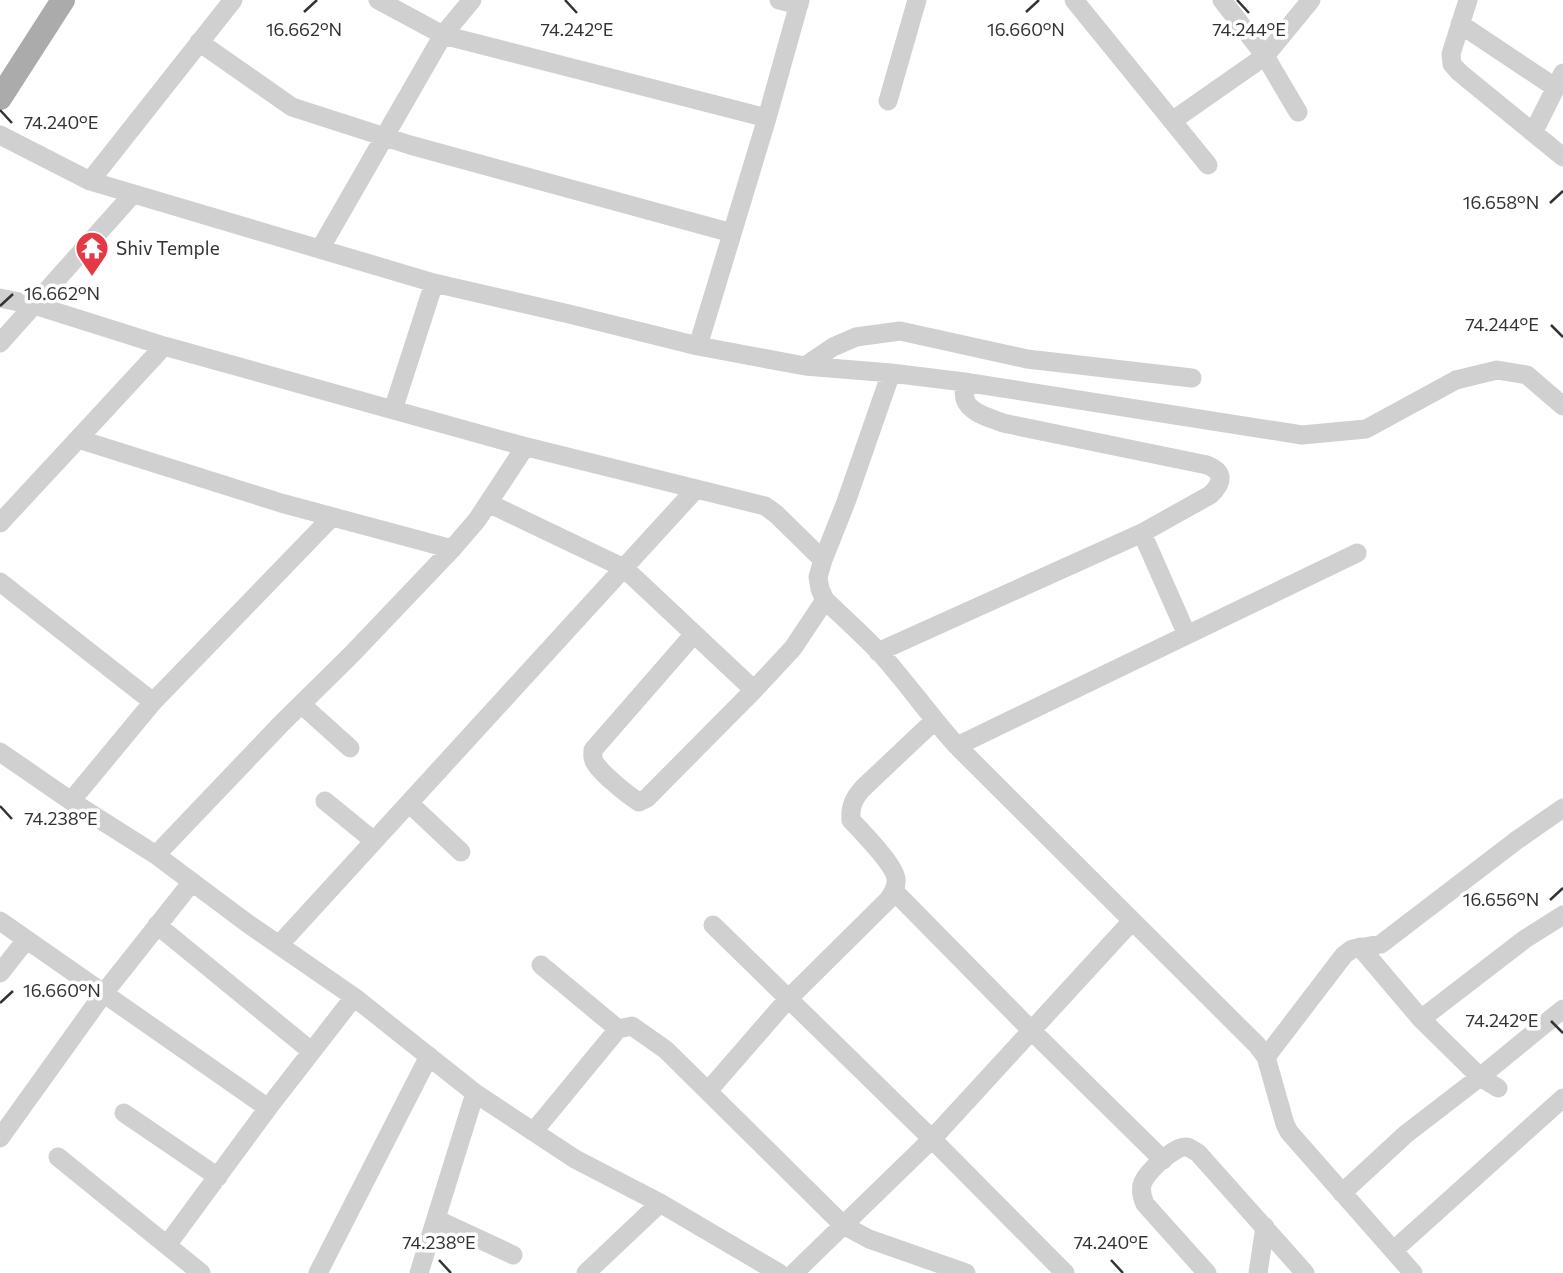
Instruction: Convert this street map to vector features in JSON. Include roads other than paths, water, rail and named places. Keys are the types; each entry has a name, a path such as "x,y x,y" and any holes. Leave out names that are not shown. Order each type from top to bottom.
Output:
{"main road":[{"path":"0,98 63,0"}],"street":[{"path":"90,181 233,0"},
{"path":"378,0 443,35 767,118"},
{"path":"320,249 443,35 472,0"},
{"path":"698,346 800,3 779,0"},
{"path":"888,101 917,0"},
{"path":"1074,0 1208,165"},
{"path":"1222,0 1265,56 1298,112"},
{"path":"1172,121 1265,56 1311,0"},
{"path":"1468,0 1451,54 1452,64 1563,156"},
{"path":"1461,24 1559,80 1534,131"},
{"path":"200,42 292,107 410,145 732,233"},
{"path":"0,135 90,181 433,283 569,313 698,346 805,366 964,382 1302,435 1366,429 1456,380 1497,370 1527,375 1563,406"},
{"path":"0,343 133,194"},
{"path":"393,410 433,283"},
{"path":"0,298 525,447 765,506 823,560"},
{"path":"805,366 833,347 856,337 900,331 1027,359 1192,378"},
{"path":"0,523 164,346"},
{"path":"891,373 823,560 818,578 825,600 878,652 957,746 1257,1045 1266,1057 1289,1132 1413,1273"},
{"path":"878,652 1142,533 1210,495 1221,482 1220,474 1207,465 1003,423 984,416 965,400 964,382"},
{"path":"78,439 268,499 452,549"},
{"path":"156,855 452,549 477,520 525,447"},
{"path":"279,945 696,489"},
{"path":"488,503 624,568 754,690"},
{"path":"71,801 153,702 332,517"},
{"path":"1142,533 1187,635"},
{"path":"957,746 1357,553"},
{"path":"0,582 153,702"},
{"path":"694,634 593,750 592,758 598,767 639,802 648,797 793,648 825,600"},
{"path":"301,704 350,748"},
{"path":"708,1091 788,999 894,891 896,879 893,869 851,820 850,809 863,788 934,721"},
{"path":"0,752 156,855 354,997 475,1093 575,1159 660,1203 779,1273"},
{"path":"325,801 374,842"},
{"path":"409,803 461,852"},
{"path":"1266,1057 1343,956 1352,949 1381,944 1563,808"},
{"path":"0,1138 104,993 192,882"},
{"path":"894,891 1163,1160"},
{"path":"1421,1019 1525,939 1563,915"},
{"path":"0,921 268,1108"},
{"path":"794,1273 932,1139 1132,921"},
{"path":"157,925 311,1051"},
{"path":"713,925 932,1139 1064,1273"},
{"path":"0,973 26,940"},
{"path":"1360,947 1421,1019 1480,1077 1498,1088"},
{"path":"541,965 618,1029"},
{"path":"167,1245 354,997"},
{"path":"1342,1193 1406,1133 1563,1009"},
{"path":"534,1131 618,1029 632,1026 666,1050 843,1225 869,1240 966,1273"},
{"path":"318,1273 429,1056"},
{"path":"419,1273 475,1093"},
{"path":"1394,1250 1563,1098"},
{"path":"124,1113 218,1177"},
{"path":"1208,1273 1145,1204 1142,1194 1142,1183 1163,1160 1178,1149 1187,1147 1198,1153 1306,1273"},
{"path":"58,1157 201,1273"},
{"path":"586,1273 660,1203"},
{"path":"436,1219 513,1255"},
{"path":"1258,1273 1265,1227"}],"place":[{"name":"Shiv Temple","path":"92,278"}]}
